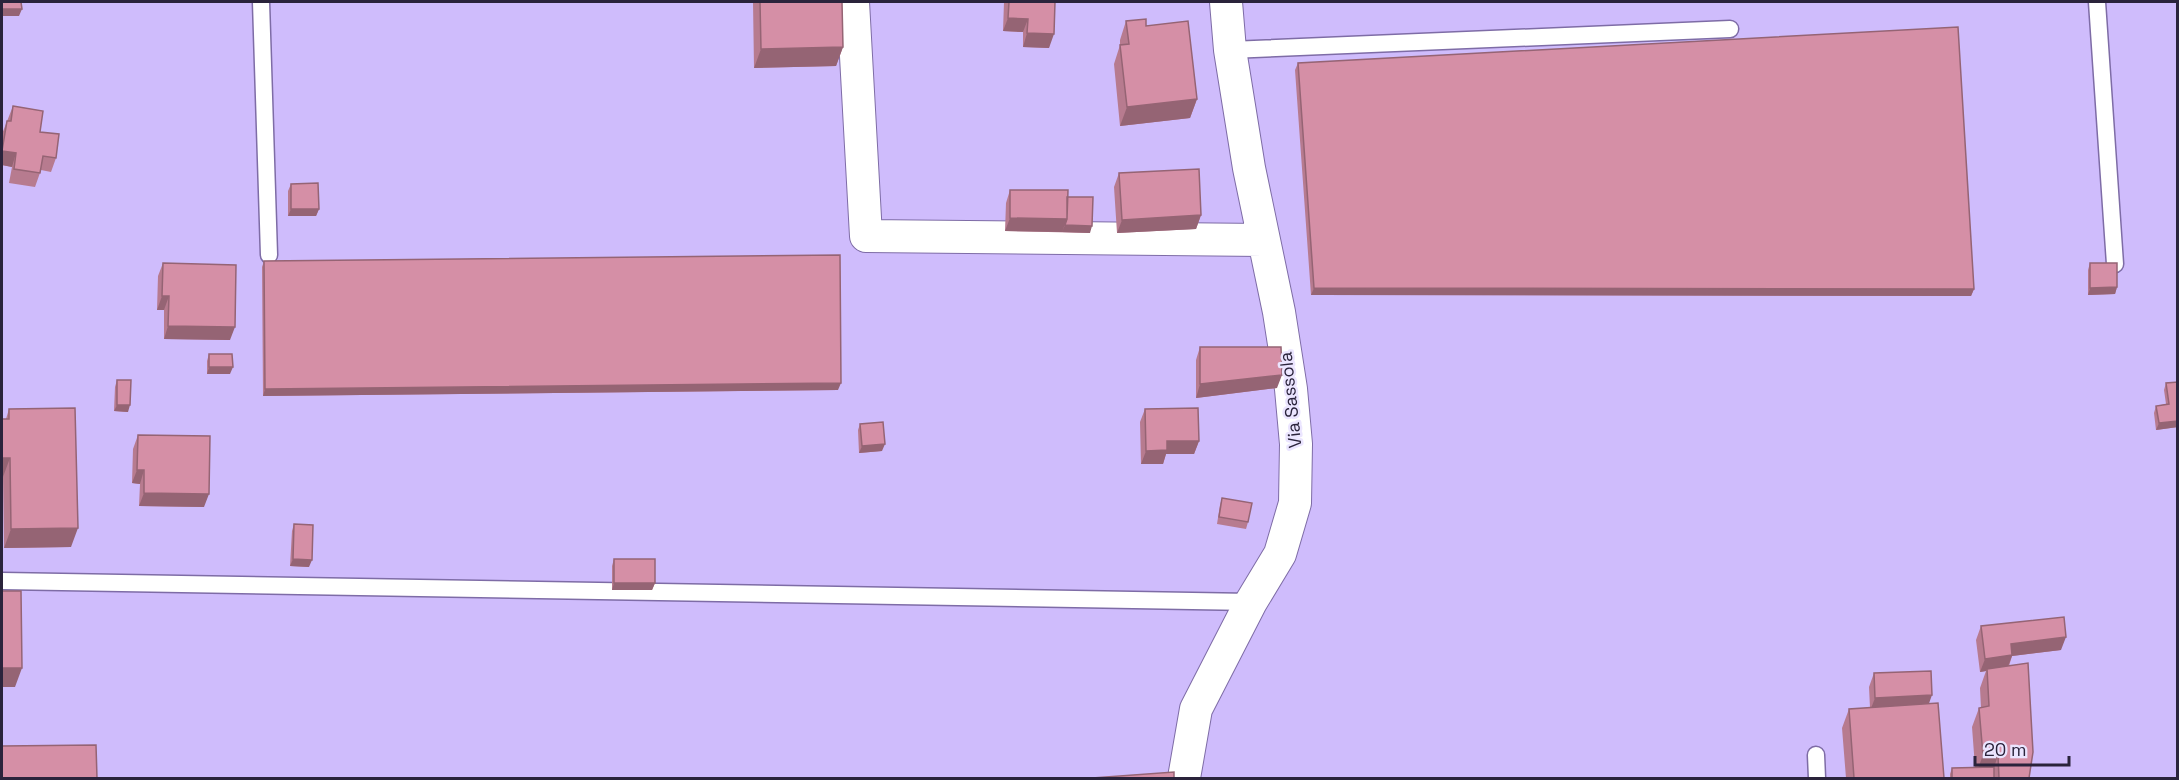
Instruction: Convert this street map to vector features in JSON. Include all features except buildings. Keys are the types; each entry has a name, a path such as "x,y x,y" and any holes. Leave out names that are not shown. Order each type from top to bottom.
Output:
{"street":[{"path":"853,2 866,236 1263,240"},
{"name":"Via Sassola","path":"1184,778 1196,709 1251,602 1281,554 1295,503 1296,444 1291,389 1230,50 1226,2"}],"lane":[{"path":"261,2 269,255"},
{"path":"2097,2 2115,264"},
{"path":"1230,50 1730,29"},
{"path":"2,581 1251,602"},
{"path":"1816,755 1817,778"}]}
